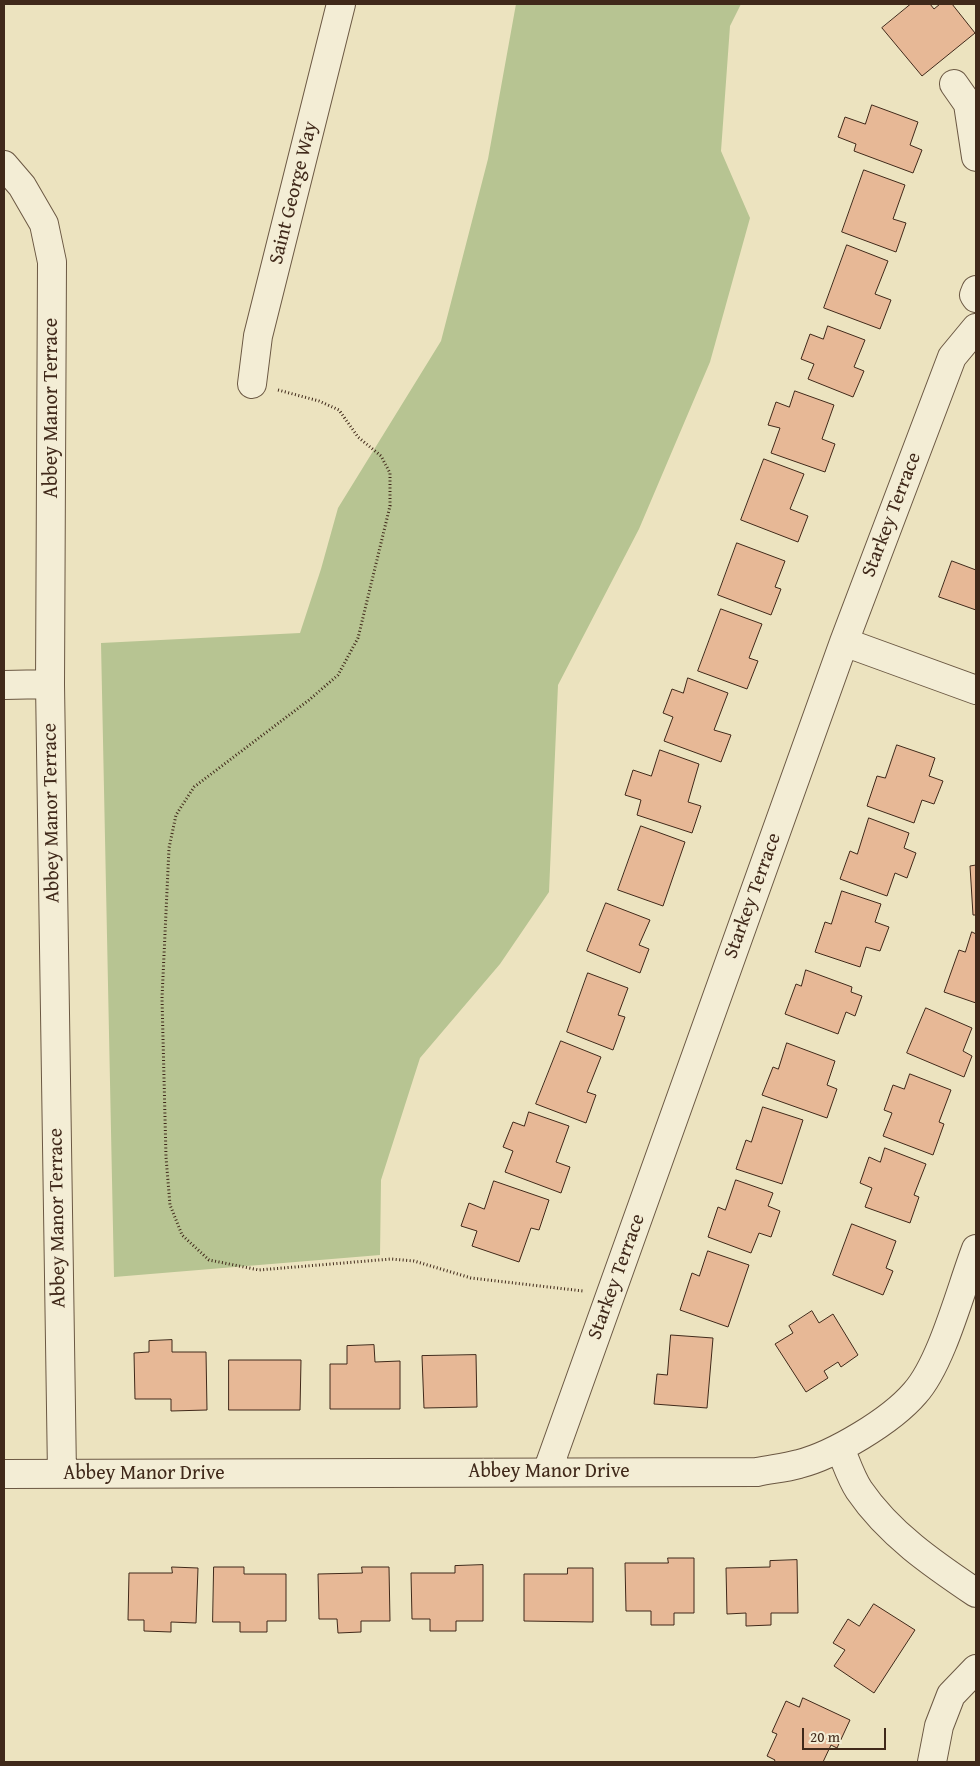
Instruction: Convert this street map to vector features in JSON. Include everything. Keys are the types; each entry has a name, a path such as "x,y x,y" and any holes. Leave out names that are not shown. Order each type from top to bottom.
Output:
{"street":[{"name":"Saint George Way","path":"252,384 258,336 341,4"},
{"path":"954,84 968,104 976,157"},
{"name":"Abbey Manor Terrace","path":"4,166 22,186 44,224 52,262 50,684 62,1474"},
{"path":"976,290 976,298"},
{"name":"Starkey Terrace","path":"547,1472 844,642 952,357 976,328"},
{"path":"844,642 976,690"},
{"path":"4,685 50,684"},
{"name":"Abbey Manor Drive","path":"4,1474 757,1472 800,1464 840,1448 881,1422 916,1393 936,1358 976,1249"},
{"path":"840,1448 858,1489 890,1527 928,1561 976,1593"},
{"path":"932,1762 939,1726 951,1695 976,1669"}],"path":[{"path":"252,384 319,401 339,410 358,437 381,456 390,473 390,506 358,638 338,675 309,700 194,787 176,815 169,848 162,998 166,1158 170,1205 182,1235 209,1260 259,1270 390,1259 414,1261 471,1278 610,1295"}],"green space":[{"path":"516,4 741,4 730,26 721,151 750,218 710,362 639,529 558,685 549,892 500,964 420,1058 381,1180 380,1255 114,1277 101,643 300,633 338,508 441,341 488,159"}],"building":[{"path":"911,4 930,4 934,9 940,4 952,4 975,33 922,76 882,28"},
{"path":"872,105 918,122 910,145 922,150 913,173 854,151 856,144 838,137 845,117 865,124"},
{"path":"864,170 905,185 893,219 906,223 896,252 842,232"},
{"path":"847,245 888,261 875,294 891,300 880,329 824,308"},
{"path":"828,326 865,340 854,367 864,371 853,397 808,379 814,364 801,359 810,334 823,339"},
{"path":"795,391 834,405 822,439 835,444 825,472 771,453 780,428 768,425 776,402 789,407"},
{"path":"764,459 804,474 790,509 808,516 798,542 741,520"},
{"path":"737,543 785,561 775,587 781,589 771,615 718,595"},
{"path":"952,561 976,570 976,610 939,597"},
{"path":"721,609 762,624 749,658 758,661 747,689 698,671"},
{"path":"688,678 728,693 714,730 731,735 721,762 664,741 673,717 663,713 672,689 683,693"},
{"path":"897,745 935,758 929,776 943,781 934,804 922,800 914,823 867,806 877,776 885,778"},
{"path":"660,750 699,764 688,802 701,806 692,833 637,815 641,800 625,795 633,770 651,776"},
{"path":"869,818 909,833 904,848 916,853 907,878 895,873 887,896 840,879 850,851 857,854"},
{"path":"641,826 685,842 663,906 618,890"},
{"path":"976,865 976,915 973,915 970,866"},
{"path":"842,891 881,904 875,922 889,927 880,951 866,947 860,967 815,952 825,922 831,924"},
{"path":"606,903 650,920 639,945 649,949 640,973 587,951"},
{"path":"972,932 976,934 976,1003 944,992 959,950 965,952"},
{"path":"806,970 852,987 851,992 862,996 855,1016 846,1012 838,1034 785,1014 796,984 801,986"},
{"path":"588,973 628,988 618,1015 625,1017 613,1050 567,1032"},
{"path":"926,1008 972,1028 963,1051 972,1056 964,1077 907,1053"},
{"path":"561,1041 601,1057 587,1092 596,1095 586,1123 536,1104"},
{"path":"787,1043 835,1061 827,1085 837,1089 827,1118 762,1095 773,1067 778,1069"},
{"path":"910,1074 951,1090 939,1122 944,1124 933,1155 883,1136 892,1113 884,1110 893,1085 904,1089"},
{"path":"763,1107 803,1120 782,1184 736,1169 746,1140 751,1142"},
{"path":"529,1112 569,1126 556,1162 570,1167 561,1193 505,1172 513,1151 503,1147 513,1122 524,1126"},
{"path":"885,1148 926,1164 914,1195 919,1197 910,1223 865,1207 872,1188 860,1183 869,1157 880,1162"},
{"path":"736,1180 773,1193 768,1206 780,1211 771,1237 759,1233 751,1253 708,1237 718,1207 725,1210"},
{"path":"494,1181 549,1200 539,1230 531,1228 519,1262 472,1246 477,1231 461,1226 469,1203 484,1209"},
{"path":"852,1224 896,1241 886,1268 893,1271 883,1295 833,1275"},
{"path":"708,1251 749,1265 728,1327 680,1310 692,1273 699,1276"},
{"path":"812,1311 819,1323 833,1314 858,1355 841,1367 838,1362 824,1371 828,1378 806,1392 775,1344 793,1333 789,1326"},
{"path":"671,1335 713,1338 707,1408 654,1404 657,1374 667,1375"},
{"path":"172,1340 172,1352 206,1352 207,1410 171,1411 171,1399 135,1399 134,1353 149,1352 149,1341"},
{"path":"374,1345 375,1362 400,1361 400,1409 330,1409 330,1364 347,1364 347,1346"},
{"path":"476,1355 477,1407 424,1408 422,1356"},
{"path":"229,1360 301,1360 300,1410 229,1410"},
{"path":"668,1558 694,1558 694,1613 674,1613 674,1625 651,1625 651,1611 626,1611 625,1563 668,1563"},
{"path":"797,1560 798,1613 771,1613 771,1625 746,1626 746,1613 727,1614 726,1568 770,1567 770,1561"},
{"path":"483,1565 483,1621 456,1621 456,1631 430,1631 430,1619 412,1619 411,1573 455,1573 455,1566"},
{"path":"172,1567 198,1568 196,1623 171,1622 171,1632 144,1631 144,1620 128,1620 129,1573 172,1573"},
{"path":"214,1567 244,1567 244,1574 286,1574 286,1621 267,1621 267,1632 240,1632 240,1622 213,1622"},
{"path":"362,1567 389,1567 390,1621 361,1621 361,1632 338,1633 337,1619 319,1619 318,1574 362,1573"},
{"path":"568,1568 593,1568 593,1622 524,1621 524,1574 567,1574"},
{"path":"874,1604 915,1630 874,1693 834,1666 845,1650 833,1643 848,1619 859,1626"},
{"path":"803,1698 850,1720 837,1748 831,1745 823,1762 774,1762 775,1760 767,1756 777,1734 772,1732 786,1701 799,1707"}]}
